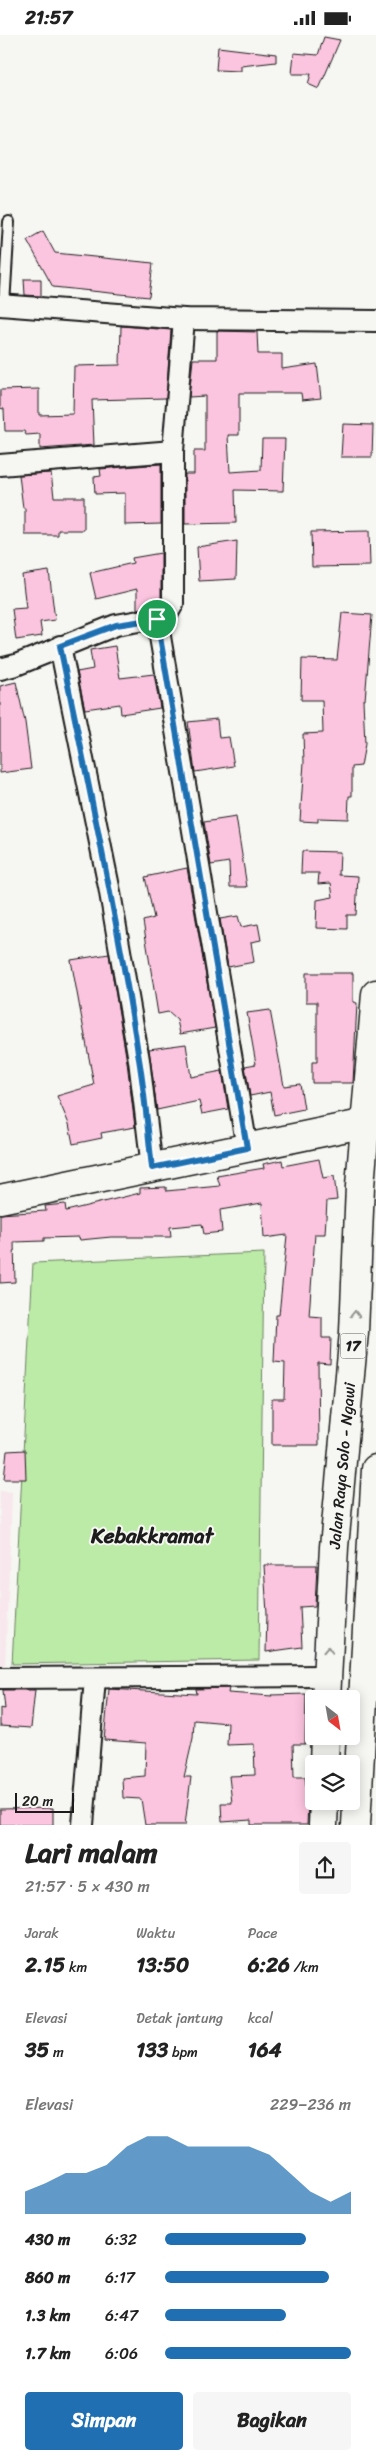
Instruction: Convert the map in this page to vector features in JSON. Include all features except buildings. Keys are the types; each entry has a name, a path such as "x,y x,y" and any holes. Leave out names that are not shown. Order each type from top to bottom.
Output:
{"main road":[{"name":"Jalan Raya Solo - Ngawi","path":"326,1687 334,1547 354,1332 360,1186 370,1122 376,994"},
{"path":"0,1199 370,1122"},
{"path":"356,1825 371,1639 376,1469"},
{"path":"323,1825 324,1810"}],"street":[{"path":"2,305 184,319 376,321"},
{"path":"0,669 16,665 116,625 157,619 168,613 173,604 173,451 184,319"},
{"path":"0,465 173,451"},
{"path":"157,619 247,1148"},
{"path":"60,646 109,887 138,1051 152,1168"},
{"path":"0,1678 95,1678 326,1687"},
{"path":"83,1825 95,1678"}],"lane":[{"path":"2,305 9,222"}],"shaded area":[{"path":"0,1491 12,1492 5,1665 0,1665"}],"green space":[{"path":"264,1253 259,1660 12,1664 33,1263"}],"district":[{"name":"Kebakkramat","path":"152,1536"}],"route":[{"path":"157,619 247,1148 152,1168 139,1060 109,887 60,646 99,633 116,625 157,619"}]}
